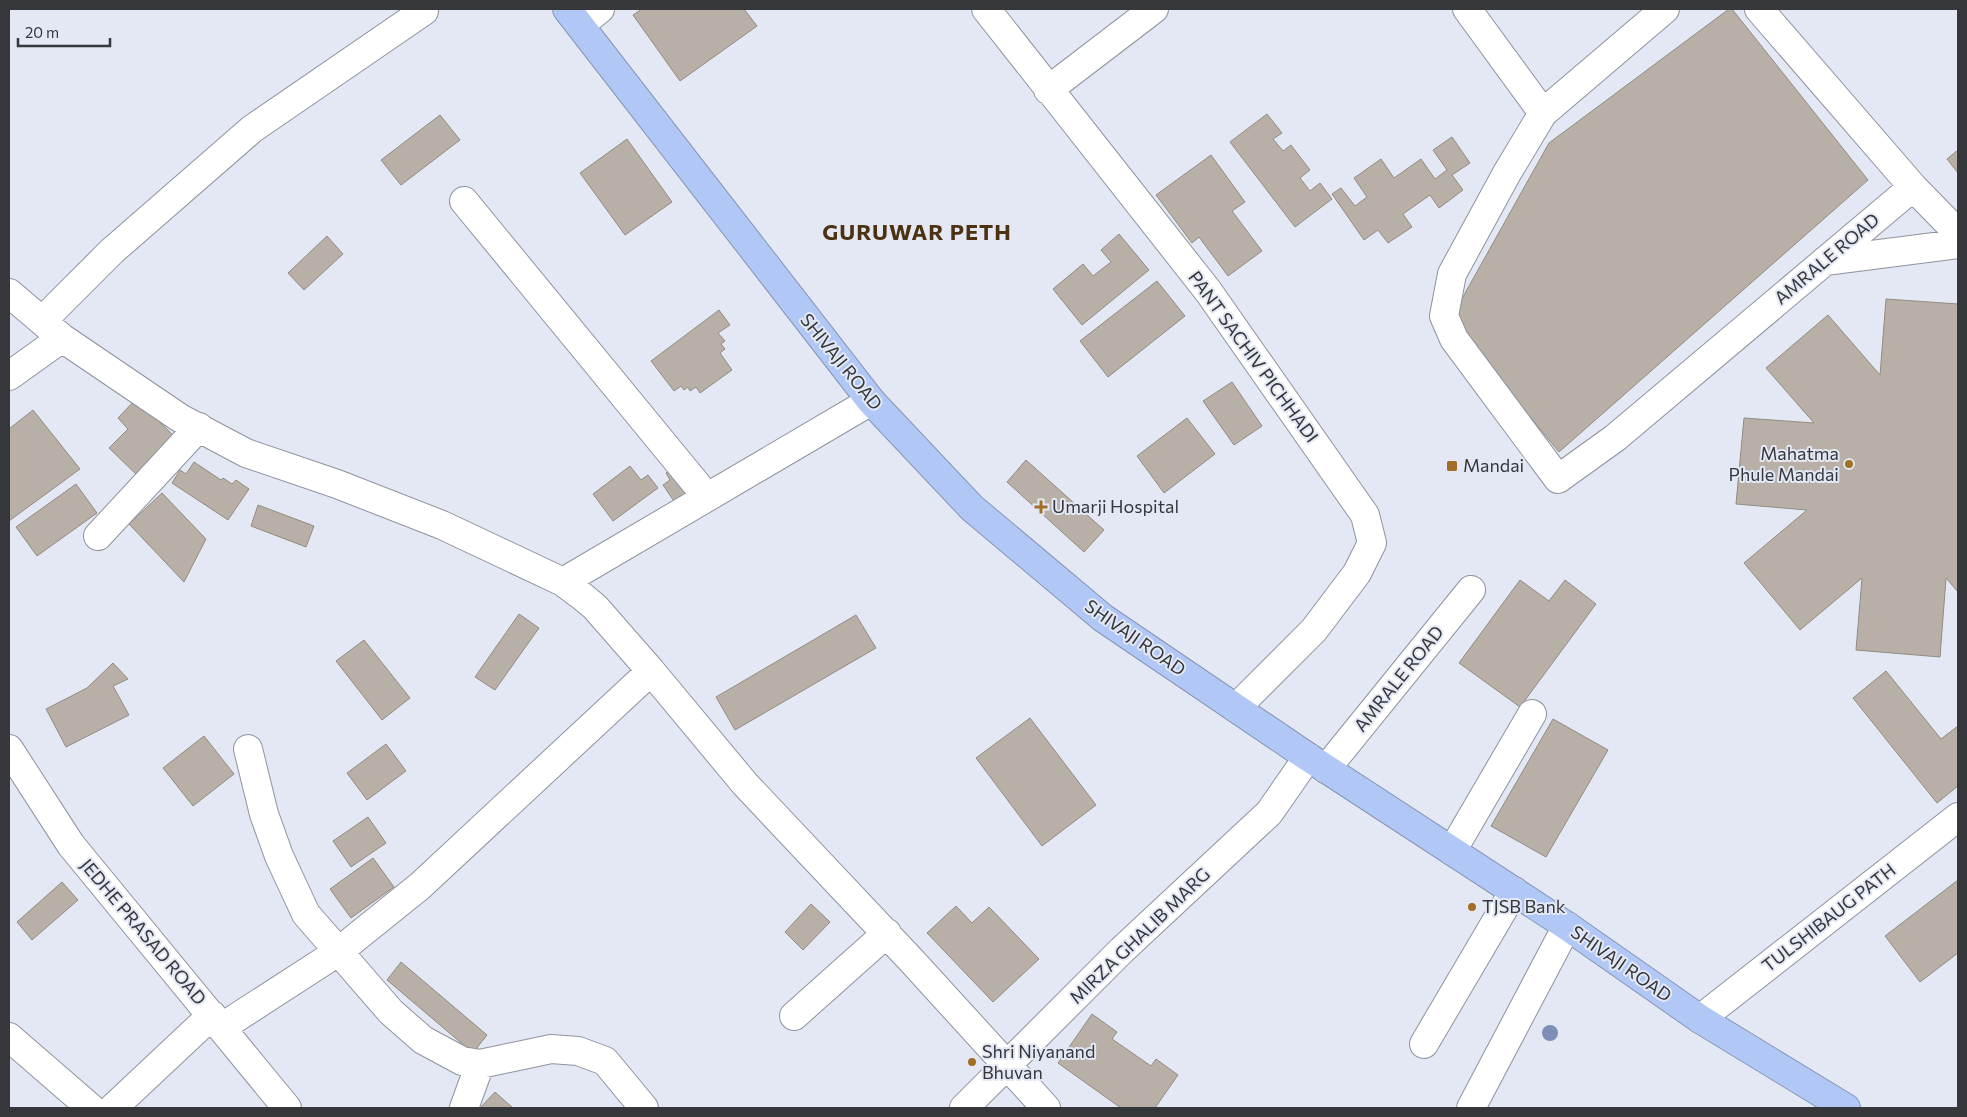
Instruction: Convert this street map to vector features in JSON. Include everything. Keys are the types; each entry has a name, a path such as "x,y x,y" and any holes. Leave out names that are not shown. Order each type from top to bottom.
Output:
{"highway":[{"name":"SHIVAJI ROAD","path":"582,14 871,401 972,508 1103,618 1317,763 1567,926 1700,1019 1846,1108"}],"street":[{"name":"PANT SACHIV PICHHADI","path":"986,9 1208,291 1366,515 1372,542 1357,573 1314,630 1236,708"},
{"path":"1048,90 1154,9"},
{"path":"1467,9 1543,113 1665,9"},
{"path":"1759,9 1913,187 1958,233"},
{"path":"9,376 52,329 112,252 252,130 424,11"},
{"name":"AMRALE ROAD","path":"1543,113 1507,173 1452,274 1444,316 1454,339 1558,479 1614,438 1913,187"},
{"path":"464,201 708,497"},
{"path":"1825,261 1958,244"},
{"path":"9,293 52,329 180,418 246,453 337,484 442,525 563,582 595,607 745,784 887,933 1046,1108"},
{"path":"563,582 871,401"},
{"path":"98,536 199,427"},
{"name":"AMRALE ROAD","path":"1317,763 1472,590"},
{"path":"113,1108 217,1021 338,952 420,886 651,671"},
{"path":"1452,851 1532,714"},
{"name":"JEDHE PRASAD ROAD","path":"9,749 71,845 288,1108"},
{"path":"248,749 264,814 279,856 306,914 391,1012 422,1040 462,1062 480,1064 551,1049 578,1051 605,1062 644,1108"},
{"name":"MIRZA GHALIB MARG","path":"964,1108 1122,950 1269,813 1317,763"},
{"name":"TULSHIBAUG PATH","path":"1700,1019 1958,816"},
{"path":"1424,1044 1514,891"},
{"path":"1471,1108 1567,926"},
{"path":"794,1016 887,933"},
{"path":"9,1037 91,1108"},
{"path":"464,1108 480,1064"}],"building":[{"path":"642,9 744,9 757,26 680,81 633,15"},
{"path":"1729,9 1732,9 1868,180 1559,452 1450,320 1549,143"},
{"path":"1267,114 1282,133 1273,139 1283,151 1291,145 1310,170 1300,178 1310,191 1320,183 1332,199 1295,227 1230,142"},
{"path":"440,115 460,140 401,185 381,160"},
{"path":"1452,137 1470,163 1452,175 1463,190 1439,208 1430,195 1403,214 1412,227 1388,243 1378,230 1364,240 1332,194 1341,188 1355,206 1367,197 1354,178 1381,159 1394,178 1421,159 1435,179 1447,170 1433,150"},
{"path":"627,139 672,202 625,235 580,173"},
{"path":"1958,150 1958,173 1947,159"},
{"path":"1211,155 1245,202 1232,211 1262,251 1228,276 1199,237 1192,243 1156,195"},
{"path":"1119,234 1149,270 1082,325 1053,289 1083,264 1093,276 1111,262 1101,250"},
{"path":"327,236 343,254 304,290 288,273"},
{"path":"1157,281 1185,316 1108,377 1080,341"},
{"name":"Mahatma Phule Mandai","path":"1886,299 1958,304 1958,592 1946,578 1940,657 1856,650 1862,578 1800,630 1744,563 1807,510 1736,504 1744,418 1814,423 1766,368 1828,315 1880,375"},
{"path":"719,310 730,325 718,333 725,341 721,344 725,349 720,353 732,370 700,393 696,387 690,391 688,387 684,390 681,386 674,391 651,361"},
{"path":"1232,382 1262,426 1234,445 1203,401"},
{"path":"136,399 176,438 139,477 109,448 128,429 118,418"},
{"path":"33,410 80,469 9,521 9,429"},
{"path":"1187,418 1215,454 1164,493 1137,456"},
{"path":"1026,460 1104,530 1084,552 1007,482"},
{"path":"194,462 221,480 223,478 232,484 236,480 249,489 228,520 172,483 180,470 186,474"},
{"path":"677,465 697,494 678,507 663,485 670,480 666,473"},
{"path":"630,466 641,480 648,475 658,488 613,521 593,494"},
{"path":"76,484 97,513 37,556 16,527"},
{"path":"162,493 206,539 184,582 129,524"},
{"path":"258,505 314,526 306,547 251,526"},
{"path":"1520,580 1549,601 1565,580 1596,604 1520,707 1459,663"},
{"path":"519,614 539,628 495,690 475,677"},
{"path":"856,615 876,648 735,730 716,697"},
{"path":"364,640 410,698 382,720 336,661"},
{"path":"113,663 128,679 113,686 129,715 66,747 46,709 87,688"},
{"path":"1886,671 1941,739 1958,726 1958,786 1937,803 1853,698"},
{"path":"1030,718 1096,805 1042,846 976,758"},
{"path":"1553,719 1608,750 1546,857 1491,826"},
{"path":"204,736 234,774 193,806 163,768"},
{"path":"386,744 406,771 367,800 347,773"},
{"path":"368,817 386,843 351,867 333,841"},
{"path":"373,858 394,887 351,918 330,889"},
{"path":"1958,880 1958,953 1920,982 1885,936"},
{"path":"62,882 78,900 32,940 17,922"},
{"path":"811,904 830,922 803,950 785,932"},
{"path":"956,906 972,923 989,907 1039,959 993,1002 927,933"},
{"path":"401,962 487,1035 473,1053 387,980"},
{"path":"1092,1014 1117,1032 1112,1039 1151,1066 1156,1059 1178,1075 1155,1108 1121,1108 1058,1063"},
{"path":"495,1092 513,1108 480,1108"}],"place":[{"name":"Mahatma Phule Mandai","path":"1849,464"},
{"name":"Mandai","path":"1452,466"},
{"name":"Umarji Hospital","path":"1041,507"},
{"name":"TJSB Bank","path":"1472,907"},
{"name":"Shri Niyanand Bhuvan","path":"972,1062"}],"district":[{"name":"GURUWAR PETH","path":"917,232"}]}
